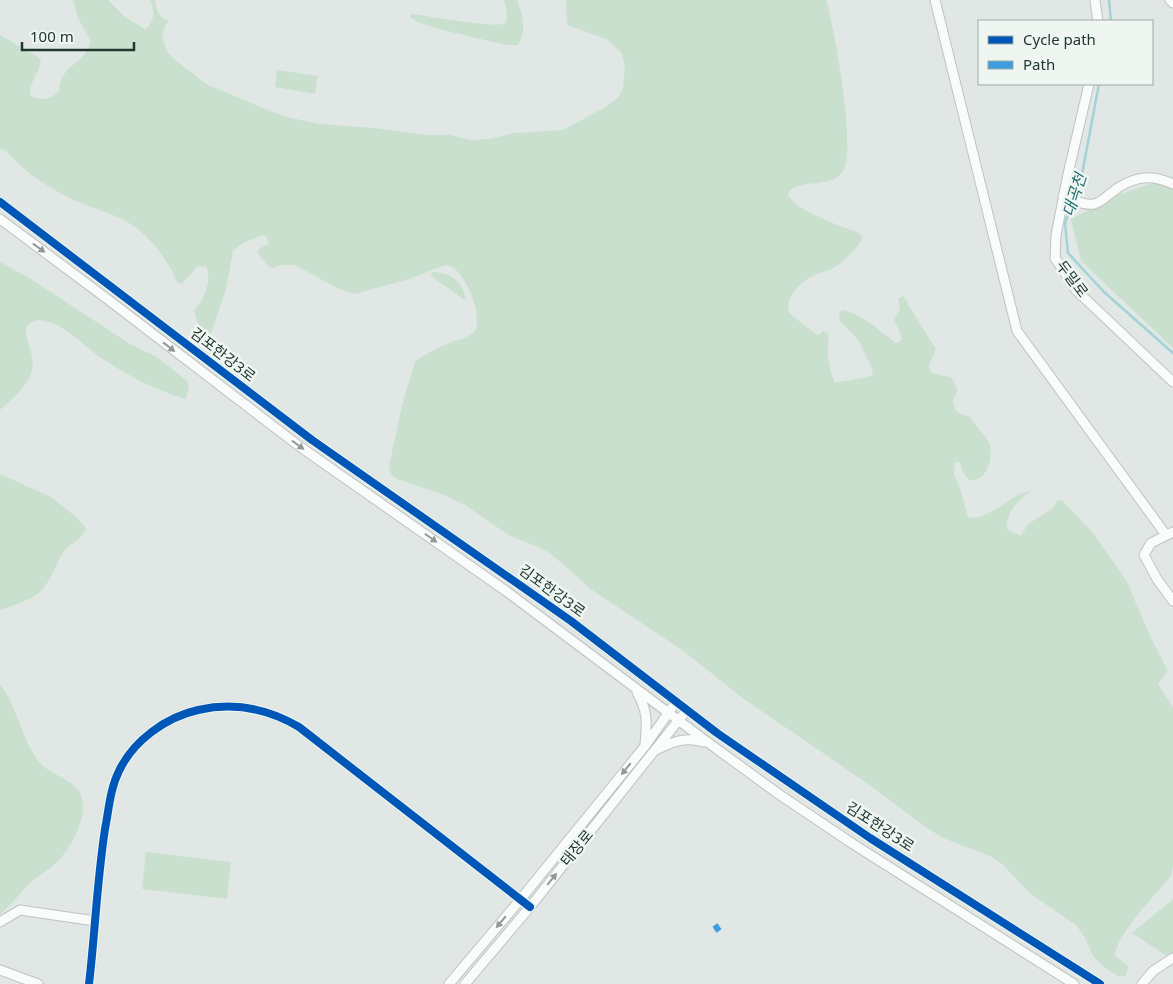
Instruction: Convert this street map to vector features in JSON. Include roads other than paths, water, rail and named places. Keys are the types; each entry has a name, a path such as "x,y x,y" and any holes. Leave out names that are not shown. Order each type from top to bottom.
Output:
{"street":[{"path":"935,0 1017,332 1170,533 1151,543 1144,555 1173,601"},
{"path":"1095,0 1098,20"},
{"path":"1170,0 1173,4"},
{"name":"두밀로","path":"1089,85 1066,197 1056,235 1055,258 1076,290 1173,382"},
{"path":"1066,197 1095,204 1125,183 1139,178 1152,177 1173,184"},
{"name":"김포한강3로","path":"0,202 304,434 571,621 686,710 800,792 1100,984"},
{"name":"김포한강3로","path":"0,219 299,446 506,591 710,744 853,844 1074,984"},
{"path":"636,689 646,714 645,746"},
{"path":"450,984 645,746 676,702"},
{"path":"90,984 94,921 109,804 116,779 124,761 139,743 161,725 194,710 221,706 256,708 281,716 299,726 530,907"},
{"name":"태장로","path":"465,984 530,907 686,710"},
{"path":"656,750 672,742 686,739 710,744"},
{"path":"0,922 20,910 94,921"},
{"path":"1142,984 1153,971 1173,958"},
{"path":"0,970 38,984"}],"waterway":[{"name":"대곡천","path":"1109,0 1111,20"},
{"name":"대곡천","path":"1099,85 1082,174 1065,223 1068,253 1104,292 1173,353"}]}
